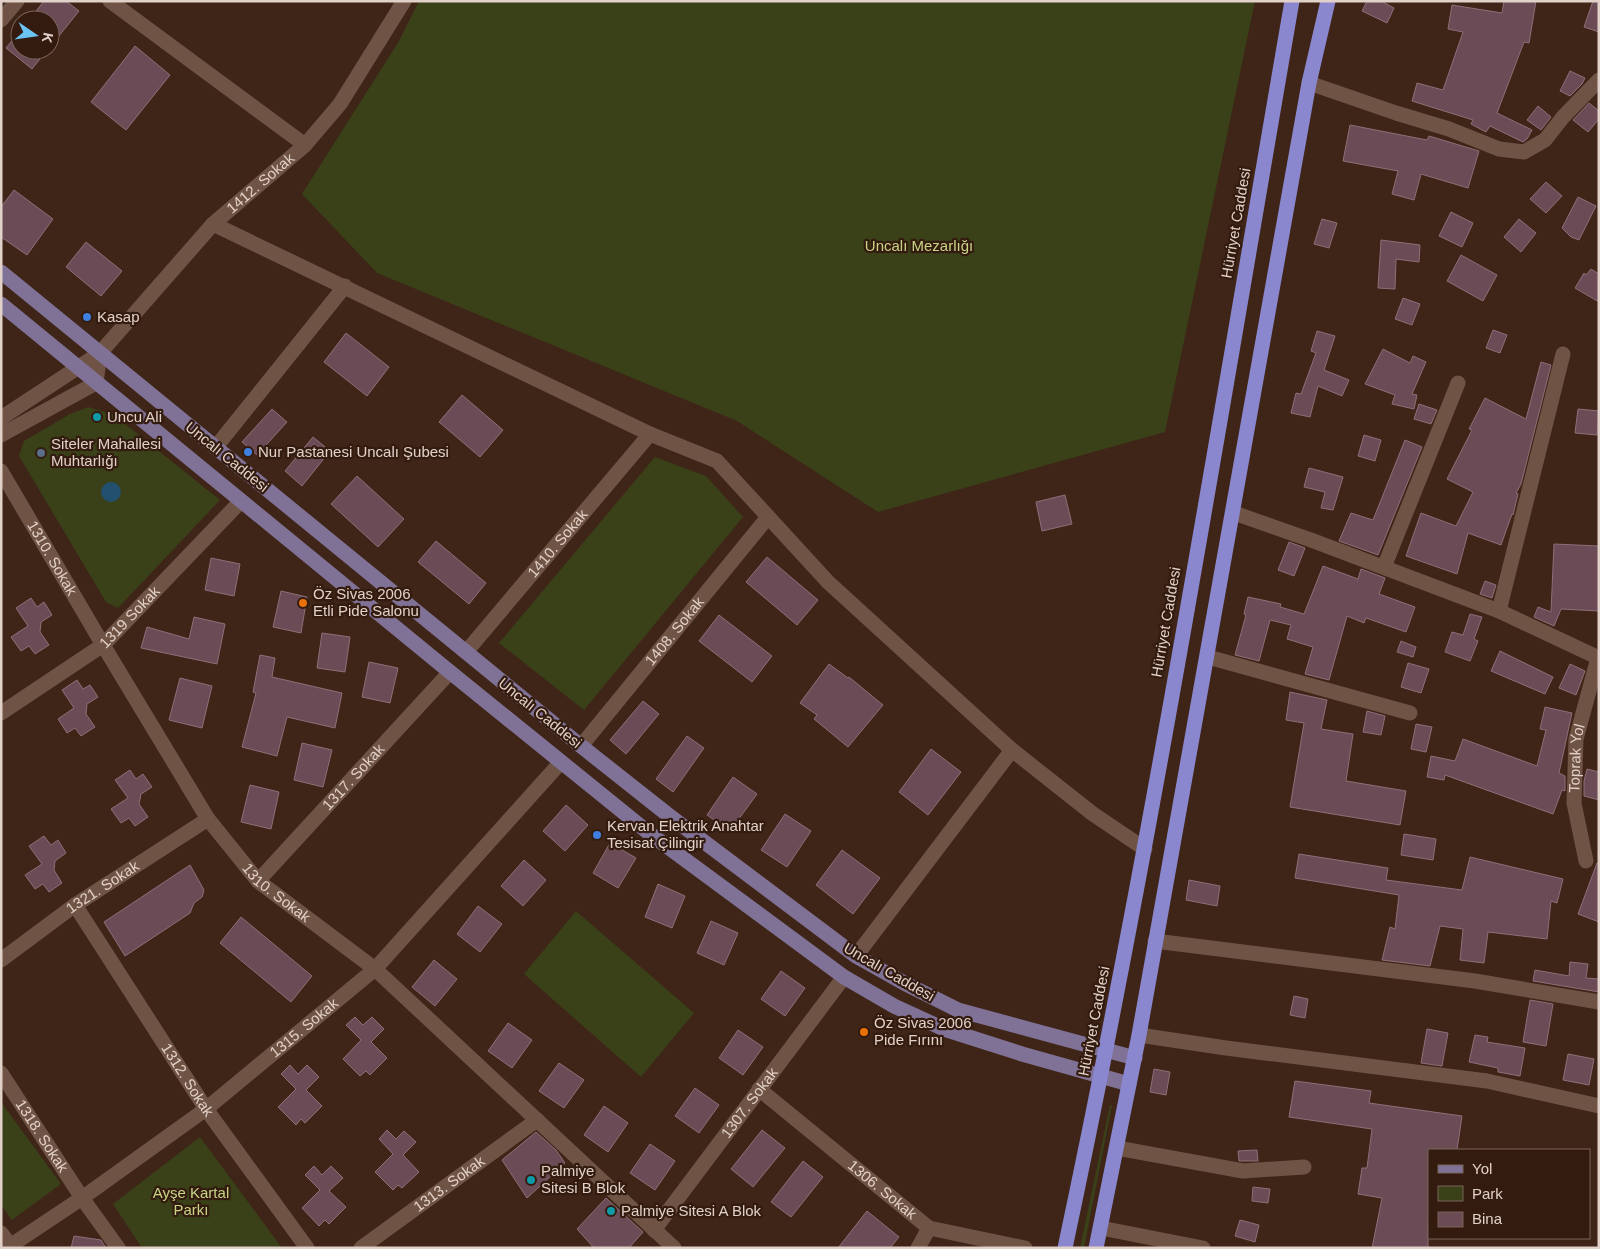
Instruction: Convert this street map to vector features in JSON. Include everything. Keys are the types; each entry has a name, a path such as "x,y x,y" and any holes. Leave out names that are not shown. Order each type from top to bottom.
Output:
{"highway":[{"name":"Hürriyet Caddesi","path":"1065,1248 1102,1076 1145,849 1292,1"},
{"path":"1096,1248 1135,1058 1310,83 1328,1"}],"main road":[{"name":"Uncalı Caddesi","path":"1,272 581,746 667,814 856,956 958,1010 1135,1058"},
{"name":"Uncalı Caddesi","path":"1,304 561,762 649,832 844,977 894,1006 944,1029 1022,1054 1129,1084"}],"street":[{"path":"1,20 17,1"},
{"path":"110,1 305,145"},
{"name":"1412. Sokak","path":"1,418 80,368 100,353 213,224 305,145 340,104 404,1"},
{"path":"1310,83 1396,113 1450,129 1498,149 1524,152 1546,140 1563,117 1599,80"},
{"path":"213,224 650,434 717,461 828,582 1012,750 1093,814 1145,849"},
{"path":"214,448 345,286"},
{"path":"1,435 96,383 100,353"},
{"path":"1499,611 1563,354"},
{"path":"1384,567 1458,383"},
{"name":"1410. Sokak","path":"466,652 650,434"},
{"name":"1310. Sokak","path":"1,471 208,819 258,881 375,969 674,1248"},
{"name":"1319 Sokak","path":"1,713 103,645 241,501"},
{"path":"1234,513 1499,611 1598,658"},
{"name":"1408. Sokak","path":"581,746 768,517"},
{"path":"1208,657 1410,713"},
{"name":"Toprak Yol","path":"1586,861 1574,803 1576,739 1598,658"},
{"name":"1317. Sokak","path":"258,881 450,672"},
{"path":"856,956 1012,750"},
{"name":"1315. Sokak","path":"8,1247 82,1198 206,1109 375,969 561,762"},
{"name":"1321. Sokak","path":"1,960 75,905 208,819"},
{"name":"1312. Sokak","path":"75,905 206,1109 307,1248"},
{"path":"1155,942 1475,981 1599,1002"},
{"name":"1307. Sokak","path":"654,1230 844,977"},
{"path":"1139,1035 1486,1082 1599,1106"},
{"name":"1318. Sokak","path":"1,1073 82,1198 118,1248"},
{"name":"1306. Sokak","path":"759,1089 929,1228 1025,1248"},
{"name":"1313. Sokak","path":"361,1248 537,1120"},
{"path":"1117,1148 1243,1171 1304,1167"},
{"path":"918,1248 929,1228"},
{"path":"1101,1228 1203,1248"},
{"path":"1,1233 8,1247"}],"green space":[{"name":"Uncalı Mezarlığı","path":"419,1 1255,1 1165,432 878,512 737,421 377,273 302,194 399,41"},
{"path":"88,407 114,415 220,500 118,608 106,602 19,456 24,441 70,414"},
{"path":"655,457 706,476 743,517 584,710 499,643"},
{"path":"576,911 694,1013 641,1077 524,974"},
{"path":"1,1102 61,1184 12,1220 1,1205"},
{"path":"1110,1105 1112,1105 1084,1248 1080,1248"},
{"name":"Ayşe Kartal Parkı","path":"200,1137 282,1248 142,1248 113,1204"}],"water":[{"path":"111,482 118,485 121,492 118,499 111,502 104,499 101,492 104,485"}],"building":[{"path":"44,1 66,1 79,11 60,35 60,10 37,10"},
{"path":"1367,1 1381,1 1394,8 1387,23 1362,11"},
{"path":"1504,1 1536,1 1529,43 1524,42 1497,113 1532,130 1523,142 1490,126 1486,132 1471,124 1473,120 1412,101 1417,83 1443,90 1463,32 1448,29 1452,5 1502,13"},
{"path":"1593,1 1599,1 1599,32 1584,27"},
{"path":"10,43 10,51 6,48"},
{"path":"135,46 170,75 126,130 91,102"},
{"path":"21,60 39,60 32,69"},
{"path":"1570,71 1585,78 1582,84 1570,96 1560,91"},
{"path":"1589,103 1599,111 1599,119 1588,132 1573,120"},
{"path":"1538,106 1551,117 1541,130 1527,120"},
{"path":"1350,125 1427,140 1429,136 1479,151 1468,188 1421,174 1414,200 1392,194 1398,171 1343,161"},
{"path":"1546,182 1562,196 1546,213 1530,199"},
{"path":"14,190 53,219 27,255 1,237 1,207"},
{"path":"1578,197 1596,206 1579,240 1571,237 1562,228"},
{"path":"1451,212 1473,223 1462,247 1439,236"},
{"path":"1322,219 1337,223 1329,248 1314,244"},
{"path":"1519,219 1536,233 1521,252 1504,237"},
{"path":"1381,240 1420,245 1419,262 1396,259 1395,289 1378,288"},
{"path":"86,242 122,271 101,296 66,267"},
{"path":"1461,255 1497,275 1483,301 1447,281"},
{"path":"1591,269 1599,274 1599,302 1575,288 1584,273 1586,275"},
{"path":"1403,298 1420,304 1412,325 1395,319"},
{"path":"1493,330 1507,335 1500,353 1486,348"},
{"path":"1317,331 1335,336 1324,370 1349,380 1342,396 1318,386 1310,417 1291,413 1296,393 1301,394 1316,353 1311,351"},
{"path":"346,333 389,367 367,396 324,362"},
{"path":"1383,349 1410,363 1413,356 1426,362 1412,394 1417,395 1414,409 1392,404 1395,395 1365,384"},
{"path":"1541,362 1551,365 1521,484 1516,493 1518,494 1513,515 1501,545 1468,533 1457,574 1406,556 1421,513 1456,526 1473,492 1447,479 1472,430 1469,429 1485,398 1526,419"},
{"path":"462,395 503,430 480,457 439,422"},
{"path":"1419,404 1437,410 1431,424 1414,419"},
{"path":"272,409 287,422 257,455 242,442"},
{"path":"1578,409 1599,411 1597,435 1575,433"},
{"path":"1364,435 1381,440 1375,461 1358,456"},
{"path":"313,437 330,451 302,486 285,471"},
{"path":"1405,440 1422,447 1378,555 1339,541 1351,513 1373,520"},
{"path":"1309,468 1343,477 1333,510 1321,508 1325,492 1304,487"},
{"path":"357,476 404,519 378,547 331,504"},
{"path":"1065,495 1072,524 1042,531 1036,502"},
{"path":"436,541 486,583 469,604 418,562"},
{"path":"1289,542 1305,548 1294,576 1278,570"},
{"path":"1554,544 1599,546 1599,611 1561,609 1554,626 1534,617 1538,607 1551,612"},
{"path":"767,557 818,600 797,625 746,582"},
{"path":"211,558 240,564 234,596 205,590"},
{"path":"1323,566 1358,579 1361,569 1385,578 1379,594 1415,607 1406,632 1366,618 1364,623 1347,616 1329,680 1305,674 1313,647 1287,639 1291,625 1270,620 1259,661 1235,655 1246,615 1244,614 1248,597 1281,604 1280,607 1304,614"},
{"path":"1485,581 1496,585 1492,598 1480,594"},
{"path":"281,591 307,597 301,633 273,627"},
{"path":"31,598 37,607 44,602 52,615 41,622 40,632 49,645 35,654 29,646 21,651 11,637 28,626 16,608"},
{"path":"1470,614 1482,617 1474,639 1478,641 1470,661 1445,652 1452,632 1463,635"},
{"path":"719,615 772,656 752,682 699,641"},
{"path":"194,617 225,624 217,664 141,648 147,627 189,639"},
{"path":"322,633 350,637 345,672 317,668"},
{"path":"1401,641 1416,647 1413,657 1397,652"},
{"path":"1500,651 1553,677 1545,694 1491,671"},
{"path":"260,655 275,658 272,677 342,693 335,728 287,717 277,756 242,747 256,693 253,692"},
{"path":"369,662 398,668 390,703 362,697"},
{"path":"1408,663 1429,669 1421,693 1401,687"},
{"path":"829,664 849,677 883,705 848,747 814,719 817,715 800,703"},
{"path":"1570,664 1585,671 1576,695 1559,688"},
{"path":"180,678 212,686 202,728 169,720"},
{"path":"77,680 83,689 90,685 98,697 87,704 86,714 95,727 81,736 75,728 67,733 58,719 74,708 62,690"},
{"path":"1290,692 1327,700 1321,729 1353,734 1346,781 1406,791 1400,825 1290,807 1304,723 1286,720"},
{"path":"643,701 659,714 626,754 610,740"},
{"path":"1545,707 1572,713 1559,773 1565,776 1565,791 1562,790 1553,814 1445,775 1444,780 1427,777 1431,756 1455,761 1463,739 1537,766 1546,730 1540,729"},
{"path":"1367,711 1385,716 1381,735 1363,732"},
{"path":"1416,724 1432,727 1426,752 1411,749"},
{"path":"687,736 704,748 673,792 656,779"},
{"path":"302,743 332,750 323,787 294,780"},
{"path":"931,749 961,772 928,815 899,792"},
{"path":"1587,769 1599,772 1599,800 1584,796 1584,781"},
{"path":"130,770 136,779 143,774 152,787 141,794 139,804 148,817 135,826 129,818 121,823 111,809 128,798 115,780"},
{"path":"733,777 757,794 730,831 707,815"},
{"path":"250,785 279,792 271,829 241,822"},
{"path":"566,805 588,825 565,851 543,831"},
{"path":"785,814 811,831 787,867 761,850"},
{"path":"1404,834 1436,839 1433,860 1401,855"},
{"path":"44,836 51,845 58,840 66,853 55,861 54,870 62,883 49,892 43,884 35,889 25,875 42,864 29,846"},
{"path":"610,843 636,858 618,888 593,873"},
{"path":"842,850 880,878 853,914 816,885"},
{"path":"1299,854 1388,868 1386,880 1462,890 1470,857 1563,879 1557,903 1551,901 1547,939 1488,932 1484,963 1460,960 1463,929 1440,926 1430,966 1382,960 1390,927 1395,929 1399,895 1295,878"},
{"path":"524,860 546,880 523,906 501,886"},
{"path":"1597,863 1599,863 1599,922 1578,914"},
{"path":"190,865 204,890 202,897 194,903 190,913 125,956 104,922"},
{"path":"1189,880 1220,886 1217,906 1186,900"},
{"path":"658,884 685,896 672,928 645,917"},
{"path":"478,906 502,924 480,952 457,934"},
{"path":"241,917 312,976 291,1002 220,943"},
{"path":"711,921 738,933 724,965 697,953"},
{"path":"434,960 457,979 435,1006 412,987"},
{"path":"1570,962 1588,964 1586,978 1599,979 1599,992 1533,981 1535,970 1569,976"},
{"path":"781,971 805,988 785,1016 761,999"},
{"path":"1294,996 1308,999 1305,1018 1290,1015"},
{"path":"1530,1000 1553,1004 1546,1046 1523,1042"},
{"path":"355,1017 363,1025 372,1017 384,1029 371,1042 387,1058 370,1075 366,1071 360,1076 343,1059 361,1040 346,1025"},
{"path":"508,1023 532,1040 512,1068 488,1051"},
{"path":"1427,1029 1448,1033 1442,1066 1421,1063"},
{"path":"738,1030 763,1047 743,1075 719,1058"},
{"path":"1475,1035 1488,1037 1487,1042 1525,1048 1520,1076 1498,1072 1498,1068 1469,1062"},
{"path":"1568,1054 1594,1059 1589,1085 1563,1080"},
{"path":"559,1063 584,1080 564,1108 539,1091"},
{"path":"290,1065 298,1074 307,1065 319,1077 306,1090 322,1106 305,1123 301,1119 296,1125 278,1107 296,1089 281,1074"},
{"path":"1154,1069 1170,1072 1166,1095 1150,1092"},
{"path":"1295,1081 1371,1091 1369,1103 1462,1116 1457,1149 1428,1149 1428,1248 1372,1248 1382,1198 1358,1194 1362,1168 1367,1168 1372,1129 1289,1117"},
{"path":"695,1088 719,1105 699,1133 675,1116"},
{"path":"604,1106 628,1123 608,1152 584,1135"},
{"path":"387,1130 396,1139 404,1131 416,1142 403,1155 419,1172 402,1188 398,1185 393,1190 375,1172 393,1154 379,1139"},
{"path":"762,1130 785,1148 753,1187 731,1169"},
{"name":"Palmiye Sitesi B Blok","path":"536,1132 556,1150 565,1163 527,1198 502,1160"},
{"path":"650,1144 675,1161 655,1190 630,1173"},
{"path":"1257,1150 1258,1161 1239,1161 1238,1151"},
{"path":"803,1161 823,1177 791,1217 771,1202"},
{"path":"314,1166 322,1175 331,1166 343,1178 329,1191 346,1207 329,1224 325,1220 319,1226 302,1208 320,1190 305,1175"},
{"path":"1253,1187 1270,1189 1268,1203 1252,1201"},
{"name":"Palmiye Sitesi A Blok","path":"606,1198 643,1232 629,1248 594,1248 577,1229"},
{"path":"867,1211 899,1237 890,1248 838,1248"},
{"path":"1240,1220 1259,1225 1255,1242 1235,1236"},
{"path":"74,1236 101,1240 106,1248 71,1248"}],"place":[{"name":"Kasap","path":"87,317"},
{"name":"Uncu Ali","path":"97,417"},
{"name":"Nur Pastanesi Uncalı Şubesi","path":"248,452"},
{"name":"Siteler Mahallesi Muhtarlığı","path":"41,453"},
{"name":"Öz Sivas 2006 Etli Pide Salonu","path":"303,603"},
{"name":"Kervan Elektrik Anahtar Tesisat Çilingir","path":"597,835"},
{"name":"Öz Sivas 2006 Pide Fırını","path":"864,1032"},
{"name":"Palmiye Sitesi B Blok","path":"531,1180"},
{"name":"Palmiye Sitesi A Blok","path":"611,1211"}]}
